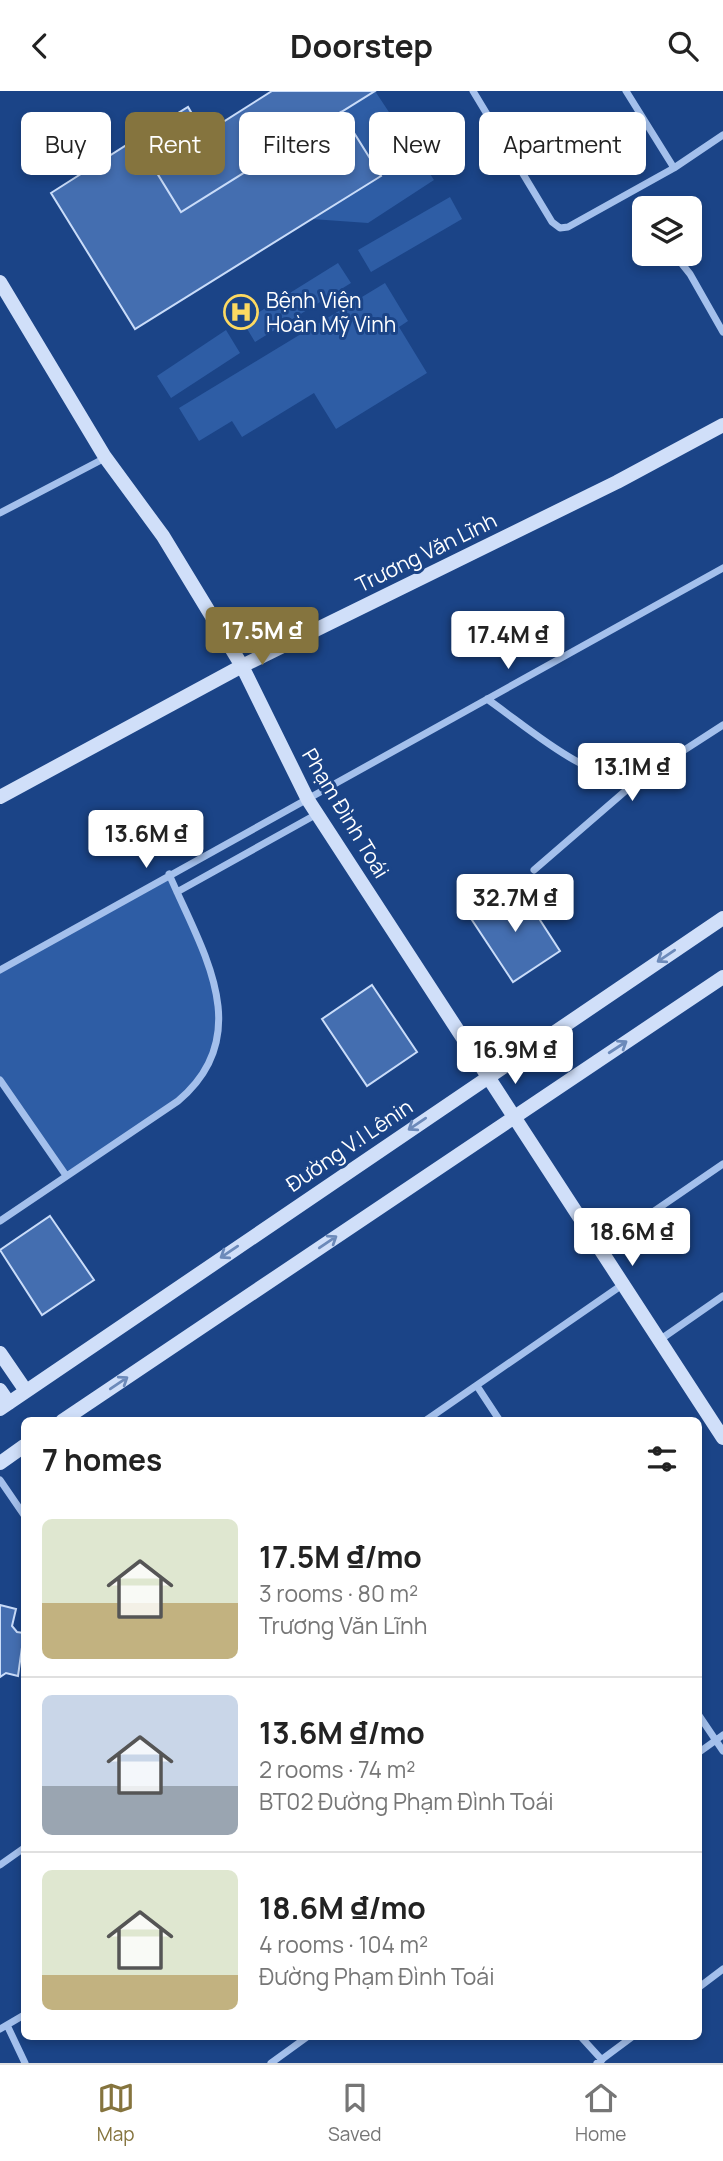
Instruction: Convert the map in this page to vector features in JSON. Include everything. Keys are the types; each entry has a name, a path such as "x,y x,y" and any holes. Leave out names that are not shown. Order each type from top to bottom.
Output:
{"street":[{"path":"473,91 552,222 560,228 568,227 674,168 723,135"},
{"path":"626,91 674,168"},
{"path":"684,266 723,332"},
{"name":"Phạm Đình Toái","path":"0,282 105,457 163,536 242,666 317,813 622,1285 718,1419 723,1438"},
{"name":"Trương Văn Lĩnh","path":"0,797 242,666 617,482 723,425"},
{"path":"0,513 105,457"},
{"path":"0,970 723,568"},
{"path":"487,699 586,766 613,778 638,780"},
{"path":"534,870 638,780 723,725"},
{"path":"177,892 317,813"},
{"path":"0,1221 65,1174 178,1101 202,1076 214,1051 220,1022 218,993 169,874"},
{"name":"Đường V.I Lênin","path":"4,1406 723,918"},
{"path":"68,1417 723,977"},
{"path":"0,1080 65,1174"},
{"path":"599,1249 723,1164"},
{"path":"431,1417 622,1285"},
{"path":"661,1339 723,1296"},
{"path":"0,1353 26,1391"},
{"path":"477,1386 497,1417"},
{"path":"0,1390 4,1406"},
{"path":"0,1463 21,1449"},
{"path":"0,1480 21,1510"},
{"path":"702,1718 720,1738 723,1751"},
{"path":"702,1750 720,1738"},
{"path":"0,1865 21,1850"},
{"path":"702,1985 723,1969"},
{"path":"21,2017 4,2027 25,2063"},
{"path":"271,2063 303,2040"},
{"path":"583,2040 600,2061 628,2040"}],"shaded area":[{"path":"375,91 389,112 369,112 369,158 355,135 355,112 341,112"},
{"path":"431,175 434,180 368,223 312,219 380,176"},
{"path":"450,197 462,219 371,272 358,250"},
{"path":"338,263 351,283 255,342 243,322"},
{"path":"385,283 408,321 399,327 427,373 336,429 314,393 242,437 232,421 199,441 179,408"},
{"path":"226,330 240,353 171,398 157,376"},
{"path":"169,874 218,993 214,1051 187,1093 65,1174 0,1080 0,972"}],"building":[{"path":"272,91 375,91 341,112 239,112 240,175 181,212 158,175 225,175 225,121"},
{"path":"355,134 369,157 369,175 381,176 135,329 51,193 79,175 111,175 111,155 125,146 125,175 158,175 181,212 240,175 355,175"},
{"path":"518,886 560,951 513,982 470,917"},
{"path":"372,985 417,1052 367,1086 322,1019"},
{"path":"50,1216 94,1280 42,1315 0,1250"},
{"path":"0,1605 16,1609 12,1626 21,1633 21,1654 18,1676 6,1673 0,1677"}],"place":[{"name":"Bệnh Viện Hoàn Mỹ Vinh","path":"241,312"}]}
